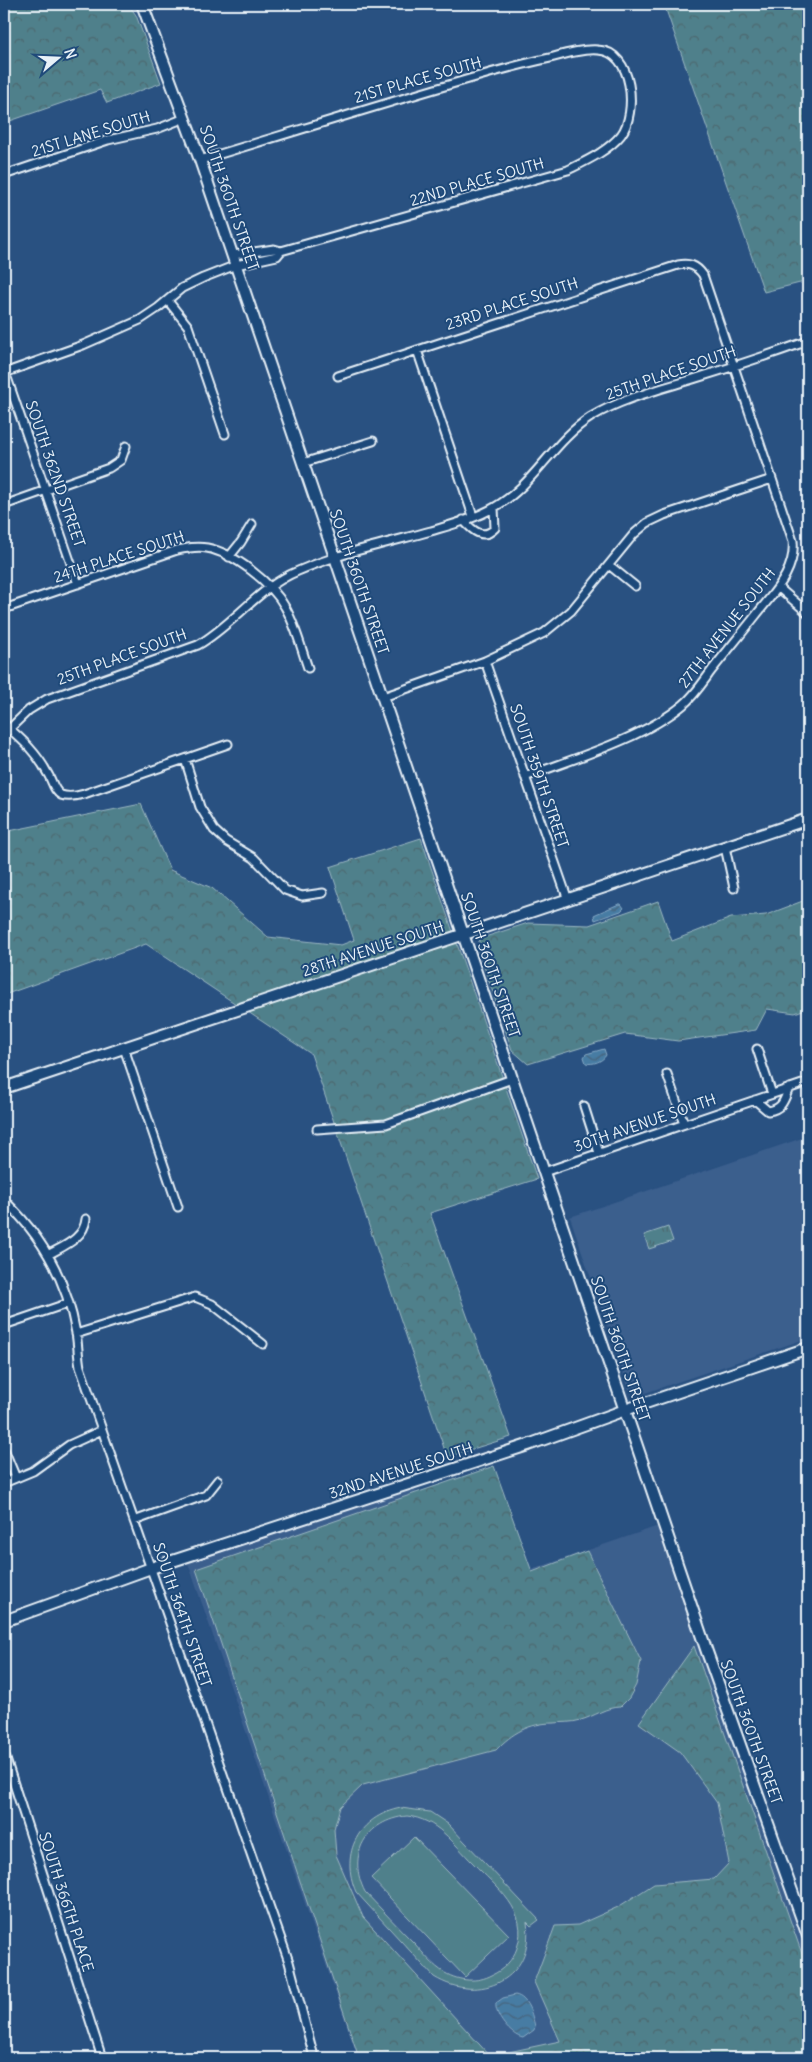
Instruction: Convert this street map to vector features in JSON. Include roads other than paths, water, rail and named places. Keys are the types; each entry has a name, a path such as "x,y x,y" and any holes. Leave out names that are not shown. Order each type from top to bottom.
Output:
{"street":[{"name":"SOUTH 360TH STREET","path":"142,4 186,118 707,1652 808,1936"},
{"name":"21ST PLACE SOUTH","path":"200,160 442,87 576,51 599,50 613,56 621,66 629,84"},
{"name":"22ND PLACE SOUTH","path":"4,373 100,338 146,316 185,286 234,260 276,256 281,251 568,170 607,147 623,132 631,110 632,99 629,84"},
{"name":"21ST LANE SOUTH","path":"4,176 108,140 157,129 186,118"},
{"name":"23RD PLACE SOUTH","path":"338,376 683,264 694,266 705,280 734,366"},
{"path":"168,300 188,326 225,434"},
{"name":"25TH PLACE SOUTH","path":"4,734 7,726 47,699 198,645 220,630 269,587 294,572 463,520 494,508 507,499 533,475 566,437 592,417 642,395 808,341"},
{"path":"417,350 473,516"},
{"path":"383,697 486,661 544,633 559,623 582,599 634,534 654,519 772,479 734,366"},
{"name":"SOUTH 362ND STREET","path":"4,373 47,490 78,584"},
{"path":"303,463 373,441"},
{"path":"4,505 117,464 124,456 126,446"},
{"name":"27TH AVENUE SOUTH","path":"525,777 644,730 683,705 696,692 778,588 785,578 793,558 793,542 772,479"},
{"path":"463,520 478,533 488,534 495,528 494,508"},
{"path":"229,557 252,524"},
{"name":"24TH PLACE SOUTH","path":"4,609 188,548 207,548 229,557 269,587 288,611 308,668"},
{"path":"609,565 635,586"},
{"path":"778,588 808,613"},
{"name":"SOUTH 359TH STREET","path":"486,661 568,900"},
{"path":"7,726 36,755 56,790 61,795 75,796 228,744"},
{"path":"185,759 200,807 214,830 254,858 285,890 302,896 323,894"},
{"name":"28TH AVENUE SOUTH","path":"4,1088 808,819"},
{"path":"725,847 734,888"},
{"path":"124,1048 178,1207"},
{"path":"757,1049 772,1094"},
{"path":"667,1074 684,1124"},
{"path":"317,1129 386,1124 512,1079"},
{"name":"30TH AVENUE SOUTH","path":"544,1172 808,1082"},
{"path":"755,1100 768,1111 775,1110 781,1106 789,1088"},
{"path":"584,1106 599,1153"},
{"path":"4,1211 6,1203"},
{"name":"SOUTH 364TH STREET","path":"6,1203 29,1226 59,1273 69,1303 76,1334 80,1367 289,1962 313,2053"},
{"path":"48,1254 80,1235 85,1226 86,1219"},
{"path":"76,1334 195,1297 212,1304 262,1344"},
{"path":"4,1325 69,1303"},
{"name":"32ND AVENUE SOUTH","path":"4,1621 151,1568 509,1451 808,1348"},
{"path":"4,1483 32,1471 69,1445 102,1430"},
{"path":"4,1449 16,1478"},
{"path":"134,1521 206,1495 218,1480"},
{"name":"SOUTH 366TH PLACE","path":"4,1753 102,2058"}],"water":[{"path":"619,904 624,908 621,911 595,920 594,915"},
{"path":"604,1049 606,1055 603,1059 595,1063 586,1063 584,1057 586,1054"},
{"path":"519,1996 526,2003 535,2026 534,2030 523,2038 513,2033 504,2024 496,2008 496,2003 503,1998"}]}
